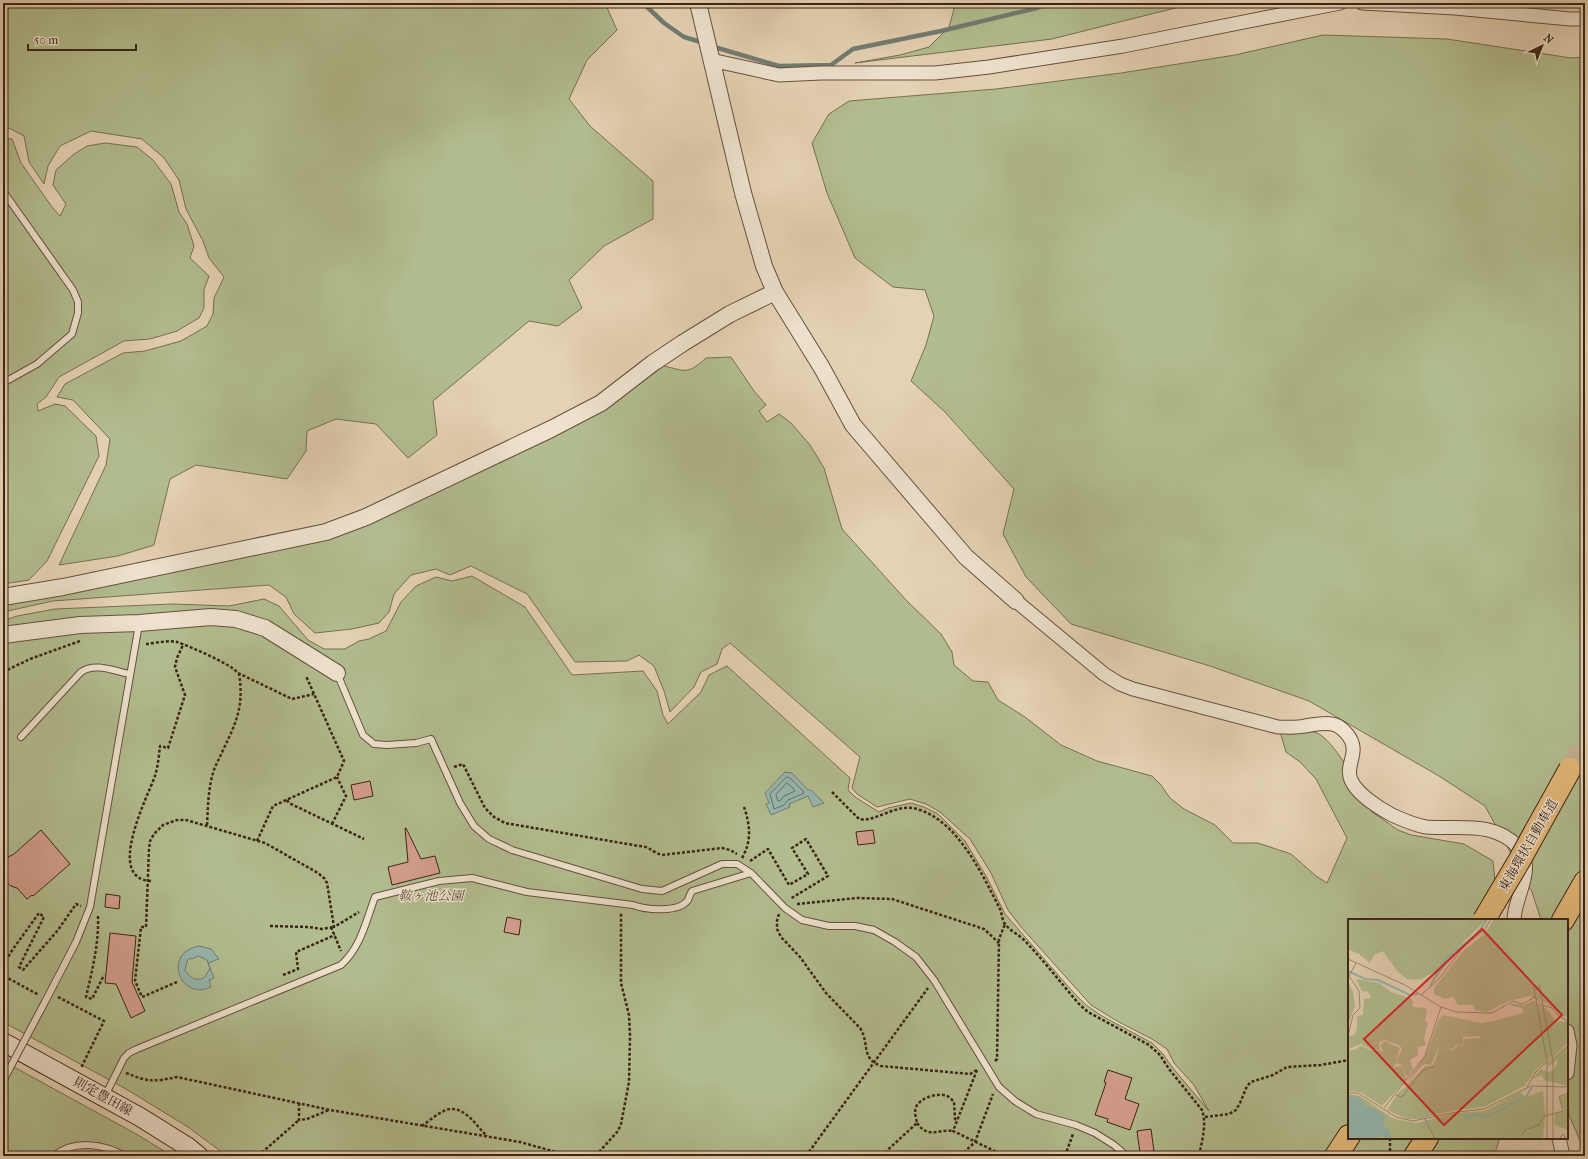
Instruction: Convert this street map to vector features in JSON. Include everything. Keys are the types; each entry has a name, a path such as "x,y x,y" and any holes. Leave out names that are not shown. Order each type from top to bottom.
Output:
{"highway":[{"name":"東海環状自動車道","path":"1485,919 1519,861 1570,769"},
{"path":"1564,919 1585,882"},
{"path":"1336,1156 1348,1138"},
{"path":"1415,1156 1426,1139"}],"main road":[{"name":"則定豊田線","path":"3,1042 140,1117 199,1156"}],"street":[{"path":"698,3 743,193 764,266 775,292 822,368 853,425 966,557 1016,601 1104,674 1120,684 1133,689 1278,727 1291,728 1330,723 1344,730 1353,744 1349,775 1351,780 1359,791 1375,805 1412,824 1426,827 1466,827 1496,832 1518,848 1524,860 1526,872 1514,919"},
{"path":"711,57 779,75 821,73 935,73 989,67 1123,46 1340,3"},
{"path":"1362,3 1455,8 1570,19 1585,19"},
{"path":"3,597 63,587 326,532 366,517 551,429 602,403 653,362 730,314 775,292"},
{"path":"3,635 80,625 139,623 211,617 236,619 265,628 337,673"},
{"path":"1568,1036 1570,1045 1568,1064"},
{"path":"1559,1139 1563,1156"}],"lane":[{"path":"3,191 74,290 78,302 78,313 72,334 37,364 3,383"},
{"path":"3,195 11,203"},
{"path":"3,1081 47,1000 76,942 89,910 139,623"},
{"path":"21,737 81,672 87,668 96,666 130,674"},
{"path":"337,673 363,735 374,744 387,745 416,743 431,739 460,803 474,826 489,839 512,850 642,889 662,891 722,864 739,866 751,873 785,908 802,920 829,926 855,926 874,930 895,942 916,957 934,980 999,1087 1015,1101 1036,1114 1076,1125 1095,1133 1114,1144 1127,1156"},
{"path":"104,1097 124,1058 137,1049 341,965 350,957 360,940 375,897 439,880 472,878 527,892 621,903 644,909 662,910 687,901 692,891 751,873"},
{"path":"54,1156 67,1149 92,1145 116,1151 126,1156"}],"path":[{"path":"3,672 30,659 87,639"},
{"path":"135,644 176,642 226,663 238,672 292,699 314,694"},
{"path":"149,881 140,880 131,868 131,846 140,814 156,774 160,746 168,748 184,701 184,690 175,667 183,645"},
{"path":"207,825 209,791 213,772 236,724 239,713 241,690 238,672"},
{"path":"306,676 344,761 338,777 346,796 332,824"},
{"path":"446,771 463,764 485,808 494,817 505,823 600,840 647,846 655,853 662,855 722,848 730,850 738,855 739,866"},
{"path":"257,841 273,806 338,777"},
{"path":"832,792 859,819 865,820 891,811 911,807 922,810 934,816 959,839 972,858 1001,911 1005,924 1025,941 1079,1004 1088,1012 1149,1045 1160,1055 1169,1069 1202,1110 1205,1117 1199,1156"},
{"path":"287,800 289,803 364,839"},
{"path":"739,866 744,856 749,838 748,821 744,807"},
{"path":"177,982 142,997 135,981 141,927 146,927 150,841 158,829 163,825 177,820 186,820 207,825 264,843 318,873 327,883 333,927 341,952"},
{"path":"739,866 768,849 789,885 808,874 792,848 806,839 828,876 779,914 777,929 781,937 800,957 826,992 860,1028 864,1034 867,1053 874,1063 881,1066 970,1074 977,1069"},
{"path":"785,908 798,903 813,903 857,898 892,899 984,929 999,943"},
{"path":"599,1152 618,1131 621,1124 629,1082 629,1015 621,983 621,903"},
{"path":"3,965 39,913 44,917 19,967 23,970 58,930 76,904 97,913 98,932 93,969 86,997 92,999 104,975"},
{"path":"270,926 309,927 322,929 333,927 362,910 371,908"},
{"path":"988,1070 997,1059 999,943 1001,932 1005,924"},
{"path":"283,975 298,969 296,952 335,935"},
{"path":"3,977 47,1000"},
{"path":"806,1156 934,980"},
{"path":"50,993 104,1021 80,1070"},
{"path":"953,1131 982,1059"},
{"path":"1205,1117 1229,1114 1236,1110 1247,1086 1251,1082 1274,1075 1287,1067 1321,1065 1348,1060"},
{"path":"118,1070 146,1080 156,1081 177,1077 330,1110 520,1142 570,1156"},
{"path":"960,1156 975,1142 995,1090 999,1087"},
{"path":"958,1120 955,1119 954,1102 946,1096 941,1095 924,1098 915,1110 917,1123 923,1129 932,1133 948,1130 953,1131 1005,1156"},
{"path":"299,1103 299,1120"},
{"path":"422,1126 447,1109 460,1110 468,1116 487,1137"},
{"path":"258,1156 299,1120 330,1110"},
{"path":"881,1156 917,1123"},
{"path":"1065,1156 1076,1125"},
{"path":"1390,1139 1390,1156"},
{"path":"588,1156 599,1152 609,1153 611,1156"}],"green space":[{"path":"3,3 605,3 617,30 587,60 569,99 590,126 653,181 653,219 604,246 569,280 582,308 558,326 529,321 433,401 437,435 408,458 376,424 336,419 307,431 306,451 287,479 196,465 170,479 154,545 118,556 59,565 106,465 110,439 73,400 57,397 65,384 123,353 145,351 181,341 207,326 213,314 214,298 224,277 209,258 203,241 186,209 179,180 164,158 142,139 91,131 60,146 48,166 44,184 29,162 24,136 3,125"},
{"path":"952,3 1195,3 1052,39 855,63 900,55 929,47 949,27 954,9"},
{"path":"1323,35 1447,39 1571,58 1585,57 1585,1152 1569,1115 1568,919 1541,919 1532,892 1485,806 1439,776 1309,701 1210,666 1071,624 1026,577 1003,534 1014,489 945,412 911,381 926,345 934,316 925,290 893,287 855,258 827,193 812,143 829,114 849,101 996,89 1121,73 1235,55"},
{"path":"3,138 12,139 21,163 60,216 66,204 53,185 56,170 74,154 87,146 105,143 137,147 153,160 171,184 179,212 187,224 194,246 190,258 209,276 204,290 204,308 199,318 177,331 150,339 124,341 59,377 46,397 37,404 38,411 55,404 65,406 96,436 99,456 47,561 29,580 3,584"},
{"name":"鞍ヶ池公園","path":"731,357 754,391 766,405 759,411 767,422 779,414 791,423 810,445 824,468 842,529 906,600 941,634 952,652 954,665 973,681 988,682 998,700 1025,717 1061,745 1097,761 1152,776 1161,785 1170,798 1184,809 1215,825 1233,843 1258,843 1291,854 1316,876 1327,883 1347,838 1316,779 1300,762 1286,752 1280,732 1311,731 1322,736 1338,754 1372,812 1398,830 1411,835 1464,844 1493,861 1499,919 1348,919 1348,1139 1500,1139 1494,1156 227,1156 188,1127 126,1089 3,1022 3,621 17,616 55,609 173,604 229,606 264,599 279,606 308,640 324,649 345,649 359,641 369,639 386,631 401,602 416,586 436,577 452,581 472,576 525,607 572,675 643,671 657,691 663,715 668,724 701,692 709,675 727,666 850,778 848,790 855,797 879,812 888,808 911,803 924,807 938,814 965,841 986,876 1005,914 1073,992 1086,1005 1102,1016 1152,1043 1163,1054 1209,1111 1194,1085 1174,1063 1167,1049 1091,1005 1021,927 1008,910 991,873 970,839 940,812 926,804 910,799 877,807 857,794 852,788 860,757 730,643 722,649 717,664 701,672 694,687 670,712 664,691 654,666 639,655 627,661 575,662 527,594 471,566 450,575 436,569 411,575 394,594 389,612 379,623 352,629 315,633 294,614 286,597 269,585 53,601 3,612 3,603 284,546 626,393 664,366 686,370 695,367 706,358"},
{"path":"3,1061 138,1135 172,1156 3,1156"}],"water":[{"path":"785,772 792,773 808,790 811,790 824,803 813,807 808,796 789,804 790,807 771,815 766,804 769,803 765,793"},
{"path":"199,946 211,949 219,959 208,963 207,960 198,956 192,959 190,958 187,961 185,970 191,977 196,979 205,977 210,968 214,978 209,980 211,987 200,990 191,988 184,982 180,975 178,966 181,957 187,950"}],"building":[{"path":"370,781 373,796 354,800 351,785"},
{"path":"405,828 421,859 435,856 440,873 392,885 388,867 408,862"},
{"path":"41,830 70,864 33,896 32,895 27,899 17,888 6,882 3,876 3,866 8,857 14,854"},
{"path":"873,830 875,843 858,845 856,832"},
{"path":"106,894 120,896 119,909 105,907"},
{"path":"507,917 521,920 519,935 504,932"},
{"path":"110,933 136,936 132,982 145,1011 131,1018 116,984 105,983"},
{"path":"1108,1070 1132,1078 1125,1099 1139,1104 1130,1130 1107,1122 1108,1119 1095,1115 1106,1083 1104,1082"},
{"path":"1151,1129 1154,1151 1140,1153 1137,1131"}],"waterway":[{"path":"643,3 664,23 684,37 704,43"},
{"path":"711,46 779,66 831,65 853,49 941,31 1037,8 1050,3"}],"tunnel":[{"path":"1570,769 1585,740"}]}
